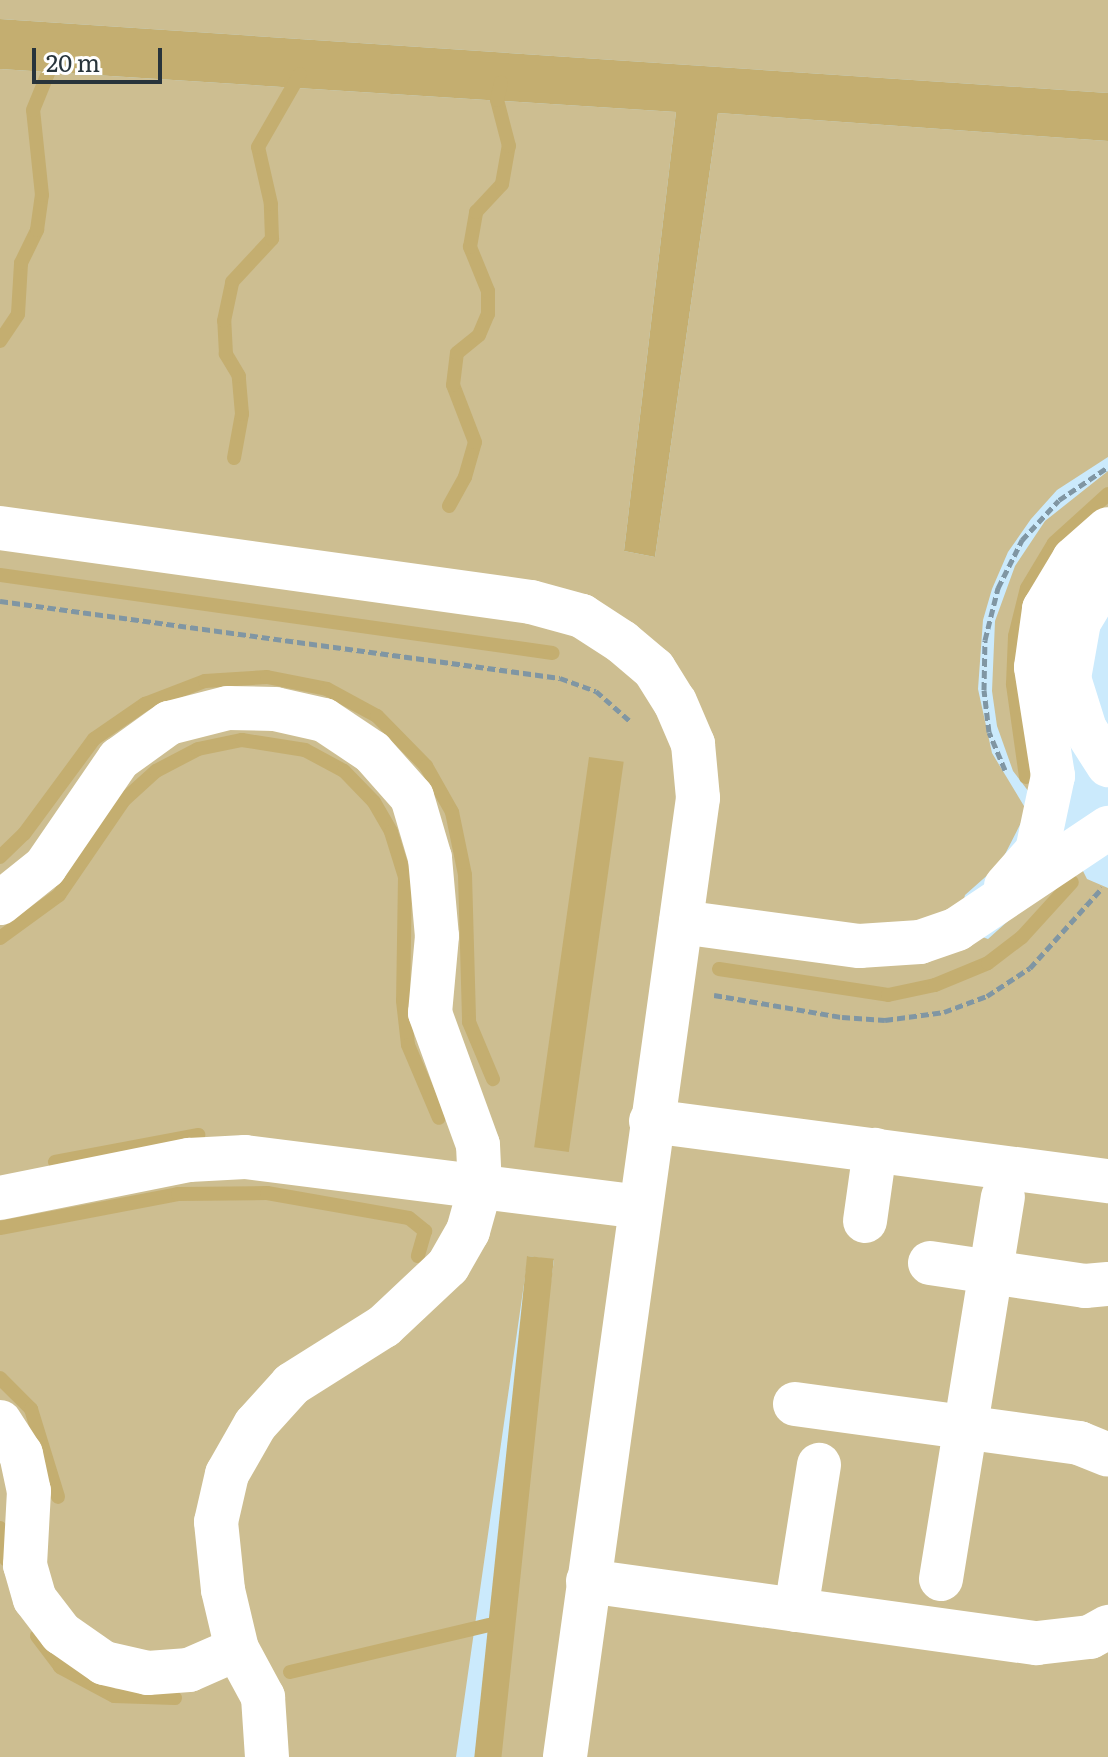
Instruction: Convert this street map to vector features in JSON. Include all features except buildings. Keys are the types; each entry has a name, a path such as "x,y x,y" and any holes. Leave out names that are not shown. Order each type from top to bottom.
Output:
{"lane":[{"path":"0,528 531,602 582,616 654,669 693,744 698,798 565,1757"},
{"path":"983,912 1037,851 1053,776 1036,667 1044,609 1074,559 1108,529"},
{"path":"1108,574 1079,622 1069,678 1085,729 1108,765"},
{"path":"0,903 45,867 119,759 169,723 228,708 275,709 324,720 372,752 412,797 430,858 437,936 430,1013 478,1145 480,1188 468,1231 448,1266 384,1326 292,1384 255,1425 227,1474 216,1522 223,1590 237,1649 263,1697 267,1757"},
{"path":"681,922 889,947 957,929 1108,828"},
{"path":"651,1121 1108,1181"},
{"path":"865,1221 875,1150"},
{"path":"0,1198 189,1160 245,1157 639,1207"},
{"path":"941,1579 1003,1197"},
{"path":"930,1263 1085,1286 1108,1284"},
{"path":"795,1404 1079,1443 1108,1455"},
{"path":"0,1422 21,1454 29,1491 25,1565 35,1599 61,1633 104,1663 148,1673 189,1670 237,1649"},
{"path":"796,1610 819,1465"},
{"path":"588,1581 1037,1643 1090,1637 1108,1627"}],"shaded area":[{"path":"0,0 1108,0 1108,93 0,19"},
{"path":"0,19 1108,93 1108,141 718,113 655,557 624,551 676,112 0,69"},
{"path":"0,69 676,112 624,551 655,557 718,113 1108,141 1108,457 1057,490 1031,519 1008,552 992,589 983,620 978,689 992,753 1027,811 1000,864 965,895 957,928 988,939 1067,868 1083,871 1087,879 1108,888 1108,1757 483,1757 554,1260 528,1256 456,1757 0,1757"},
{"path":"1108,471 1108,508 1028,721 1032,796 1013,771 997,726 992,691 995,621 1015,566 1045,521"},
{"path":"589,757 624,762 569,1152 534,1147"},
{"path":"527,1256 554,1259 501,1757 474,1757"}],"waterway":[{"path":"0,341 18,314 21,263 37,230 42,195 33,110 55,56"},
{"path":"234,458 242,414 239,376 226,354 224,321 232,282 272,239 271,204 258,147 300,74"},
{"path":"449,506 465,477 475,442 453,385 457,353 479,335 488,314 488,291 470,247 476,212 502,184 509,146 497,100 501,82"},
{"path":"1026,777 1013,684 1015,636 1027,588 1054,543 1108,494"},
{"path":"0,575 553,653"},
{"path":"0,857 24,834 94,739 145,704 205,681 267,677 327,689 377,716 426,766 452,812 465,875 469,1022 493,1079"},
{"path":"0,938 59,895 124,800 156,771 198,749 242,740 305,750 344,771 374,802 391,832 405,877 403,1001 408,1045 439,1118"},
{"path":"719,969 888,995 935,985 988,963 1022,937 1072,882"},
{"path":"55,1162 198,1135"},
{"path":"0,1228 178,1194 267,1193 409,1218 425,1231 418,1256"},
{"path":"0,1378 31,1409 58,1497"},
{"path":"0,1528 6,1559"},
{"path":"290,1672 489,1625"},
{"path":"37,1636 60,1667 114,1696 175,1698"}]}
